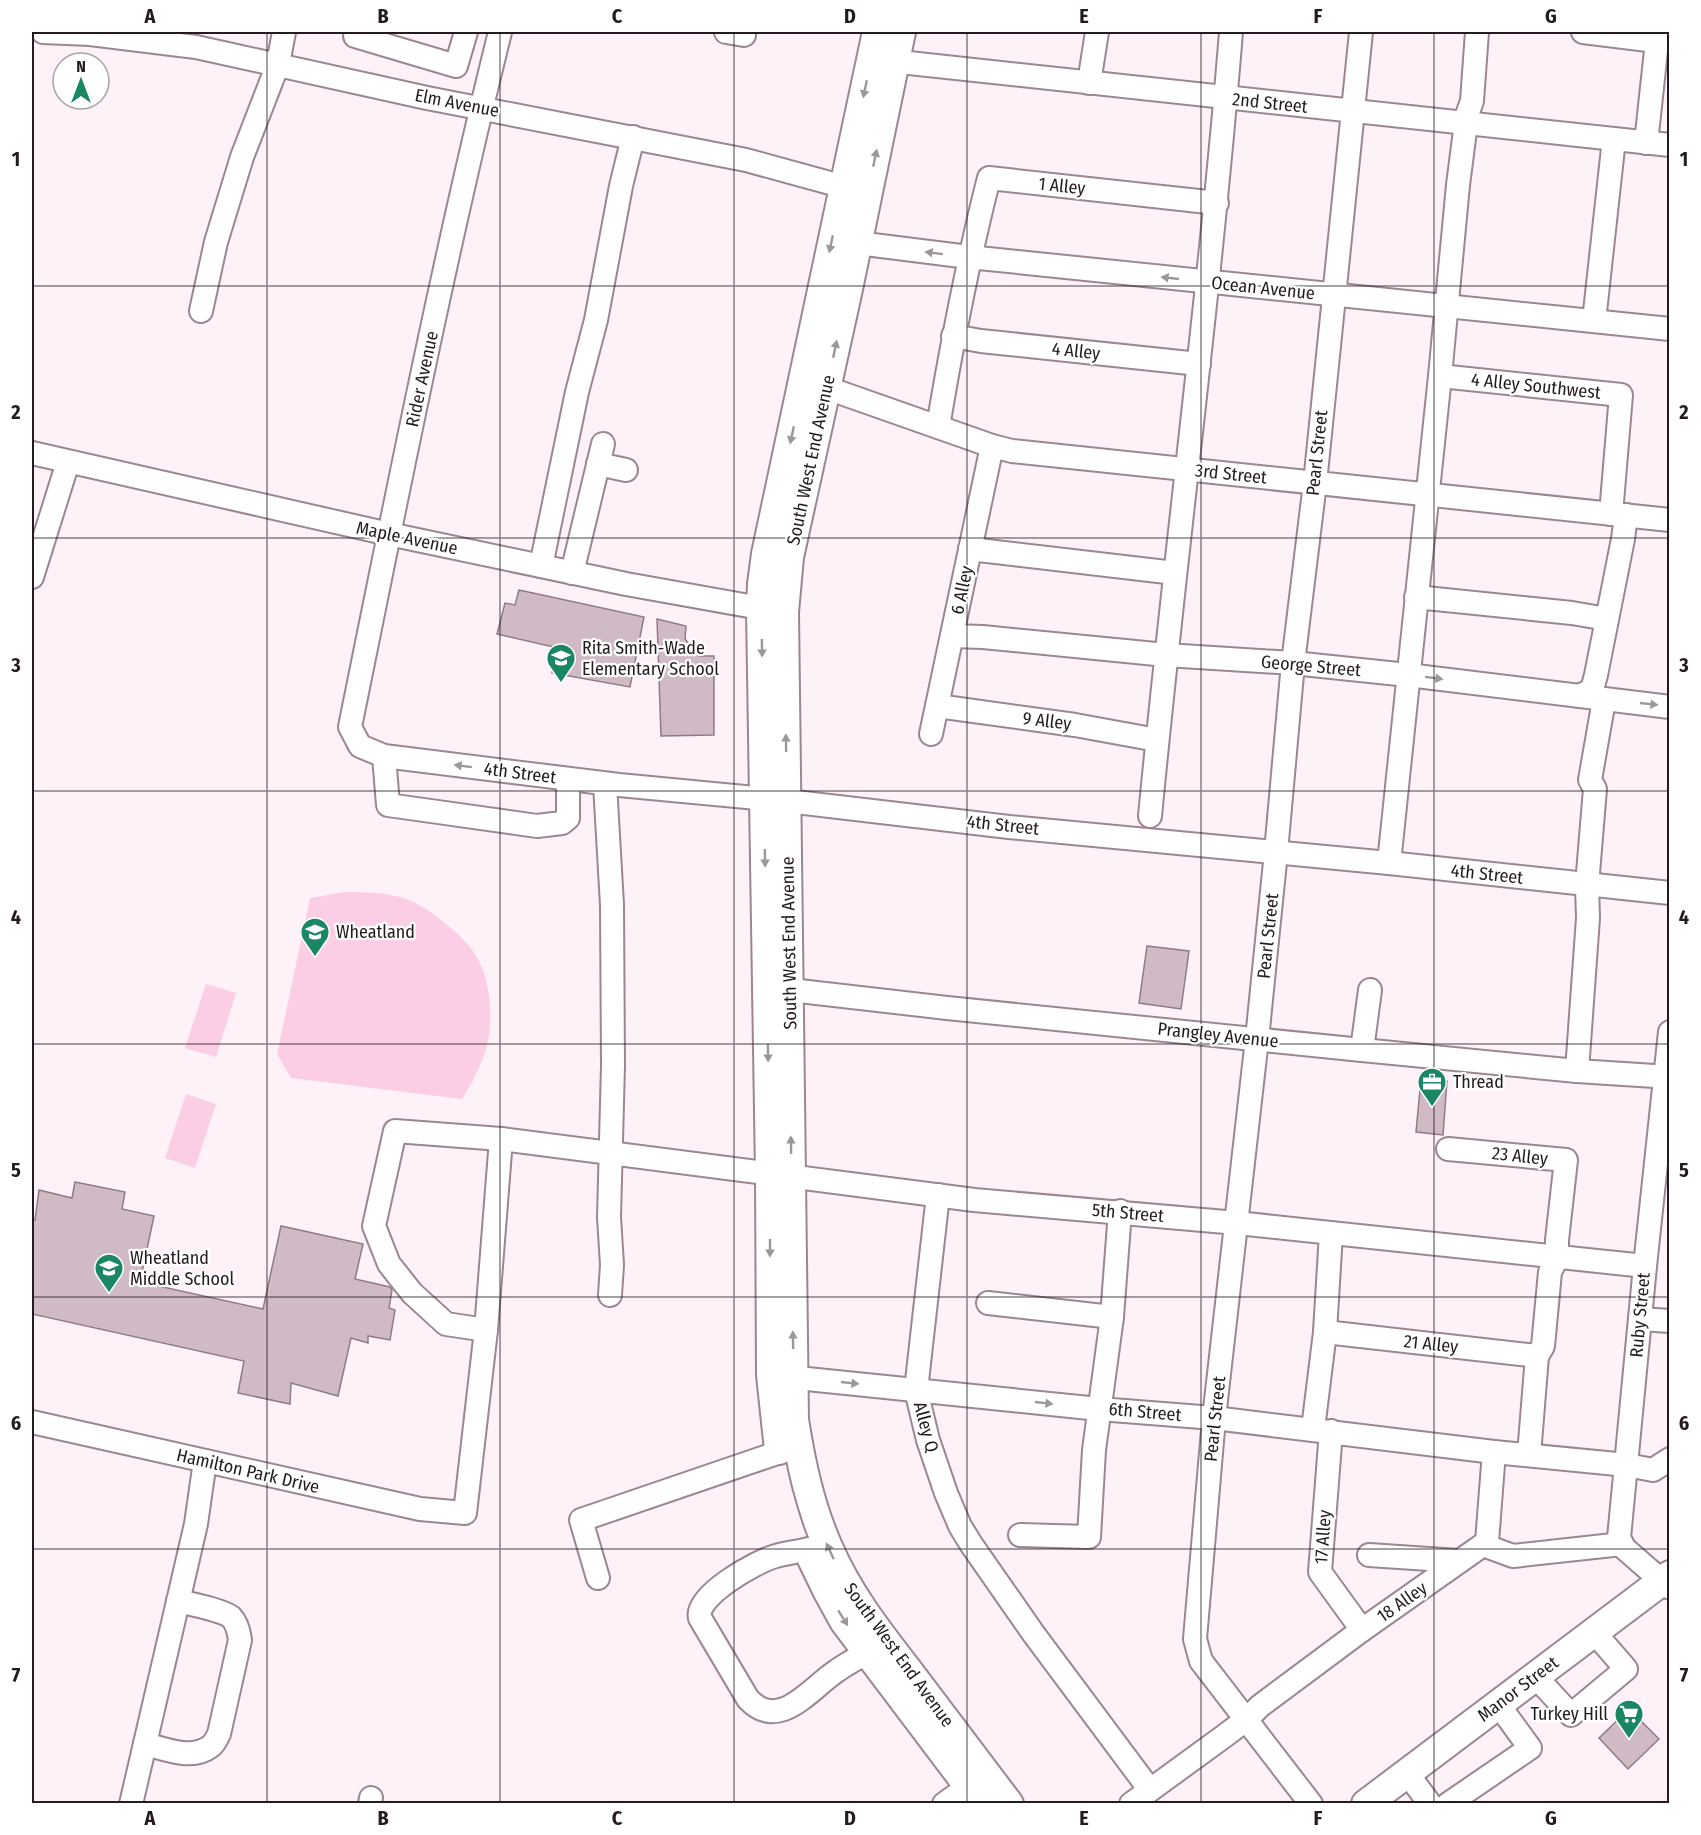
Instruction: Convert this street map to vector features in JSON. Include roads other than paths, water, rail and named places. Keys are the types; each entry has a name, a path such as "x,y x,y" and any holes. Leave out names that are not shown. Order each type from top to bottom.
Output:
{"main road":[{"name":"South West End Avenue","path":"877,32 883,60"},
{"name":"South West End Avenue","path":"815,383 883,60 901,32"},
{"name":"South West End Avenue","path":"855,190 857,243 766,554 762,584 773,610 776,800 782,1376 774,1419 783,1473 794,1514 827,1590 844,1621 877,1647 979,1788 1009,1803"},
{"name":"South West End Avenue","path":"782,1376 812,1506 844,1580 867,1617 877,1647"},
{"name":"Manor Street","path":"1366,1803 1594,1632 1667,1581"}],"street":[{"name":"Elm Avenue","path":"43,32 90,34 196,48 427,98 746,159 855,190"},
{"path":"201,311 216,242 242,157 278,64 284,32"},
{"path":"356,32 355,36 411,42 456,66 466,32"},
{"name":"Rider Avenue","path":"350,728 461,191 500,32"},
{"path":"1089,83 1097,32"},
{"path":"1150,816 1186,469 1217,203 1231,32"},
{"name":"Pearl Street","path":"1311,1803 1201,1660 1195,1639 1214,1418 1257,1039 1293,663 1315,483 1361,32"},
{"path":"1389,863 1446,307 1466,124 1472,102 1477,32"},
{"path":"1583,32 1657,36 1646,142"},
{"name":"2nd Street","path":"883,60 1670,145"},
{"path":"541,566 577,392 596,320 621,186 633,137"},
{"path":"1594,321 1614,139"},
{"name":"1 Alley","path":"969,257 989,178 1217,203"},
{"name":"Ocean Avenue","path":"857,243 969,257 1670,329"},
{"path":"938,427 969,257"},
{"name":"4 Alley","path":"953,336 1198,364"},
{"name":"4 Alley Southwest","path":"1440,376 1621,395 1618,514"},
{"name":"3rd Street","path":"815,383 1012,451 1670,520"},
{"name":"6 Alley","path":"931,734 992,446"},
{"name":"Maple Avenue","path":"32,453 572,573 773,610"},
{"path":"572,573 601,454 626,470"},
{"path":"32,577 68,462"},
{"path":"1579,696 1592,690 1623,539 1618,514"},
{"path":"970,549 1175,573"},
{"path":"1416,597 1572,613 1607,619"},
{"name":"George Street","path":"952,636 1166,655 1293,663 1670,707"},
{"path":"1577,1071 1588,918 1587,885 1595,789 1590,780 1604,700"},
{"name":"9 Alley","path":"937,706 1075,725 1157,740"},
{"name":"4th Street","path":"350,728 360,746 384,756 605,784 1670,893"},
{"path":"384,756 388,805 537,826 562,824 568,818 568,779"},
{"path":"605,784 612,905 612,1152 609,1217 612,1265 610,1295"},
{"name":"Prangley Avenue","path":"778,988 947,1008 1362,1050 1577,1071 1667,1077"},
{"path":"1362,1050 1370,990"},
{"name":"Ruby Street","path":"1623,1544 1619,1538 1670,1032"},
{"name":"5th Street","path":"486,1330 446,1324 412,1293 389,1264 375,1226 395,1131 501,1139 612,1152 974,1200 1120,1211 1645,1266"},
{"path":"486,1330 501,1139"},
{"name":"23 Alley","path":"1448,1149 1566,1161 1557,1258"},
{"name":"Alley Q","path":"938,1195 916,1390 928,1440 946,1493 960,1526 1033,1633 1150,1790"},
{"path":"1020,1535 1089,1537 1094,1450 1112,1317 1120,1211"},
{"name":"17 Alley","path":"1331,1233 1325,1332 1320,1572 1362,1630"},
{"path":"1529,1455 1537,1356 1544,1346 1550,1272 1557,1258"},
{"path":"988,1303 1112,1317"},
{"path":"1640,1318 1670,1321"},
{"name":"Hamilton Park Drive","path":"32,1422 420,1509 465,1513 486,1330"},
{"name":"21 Alley","path":"1325,1332 1537,1356"},
{"name":"6th Street","path":"782,1376 1099,1409 1214,1418 1494,1452 1627,1464 1653,1470 1670,1459"},
{"path":"598,1578 581,1520 780,1452"},
{"path":"1482,1545 1487,1542 1494,1452"},
{"path":"131,1803 196,1524 205,1461"},
{"path":"1482,1545 1513,1556 1623,1544 1624,1548 1645,1568 1667,1581"},
{"name":"18 Alley","path":"1131,1803 1247,1719 1260,1706 1362,1630 1482,1545"},
{"path":"808,1549 762,1560 707,1598 699,1610 700,1618 748,1699 766,1712 777,1712 790,1707 836,1670 877,1647"},
{"path":"1369,1555 1459,1562"},
{"path":"145,1744 188,1754 199,1752 212,1745 219,1734 240,1640 238,1628 230,1617 178,1601"},
{"path":"1535,1676 1571,1715 1626,1669 1594,1632"},
{"path":"1448,1803 1530,1748 1498,1704"},
{"path":"1407,1773 1430,1803"},
{"path":"944,1803 979,1788"}],"place":[{"name":"Rita Smith-Wade Elementary School","path":"561,684"},
{"name":"Wheatland","path":"315,958"},
{"name":"Thread","path":"1432,1108"},
{"name":"Wheatland Middle School","path":"109,1294"},
{"name":"Turkey Hill","path":"1629,1740"}]}
